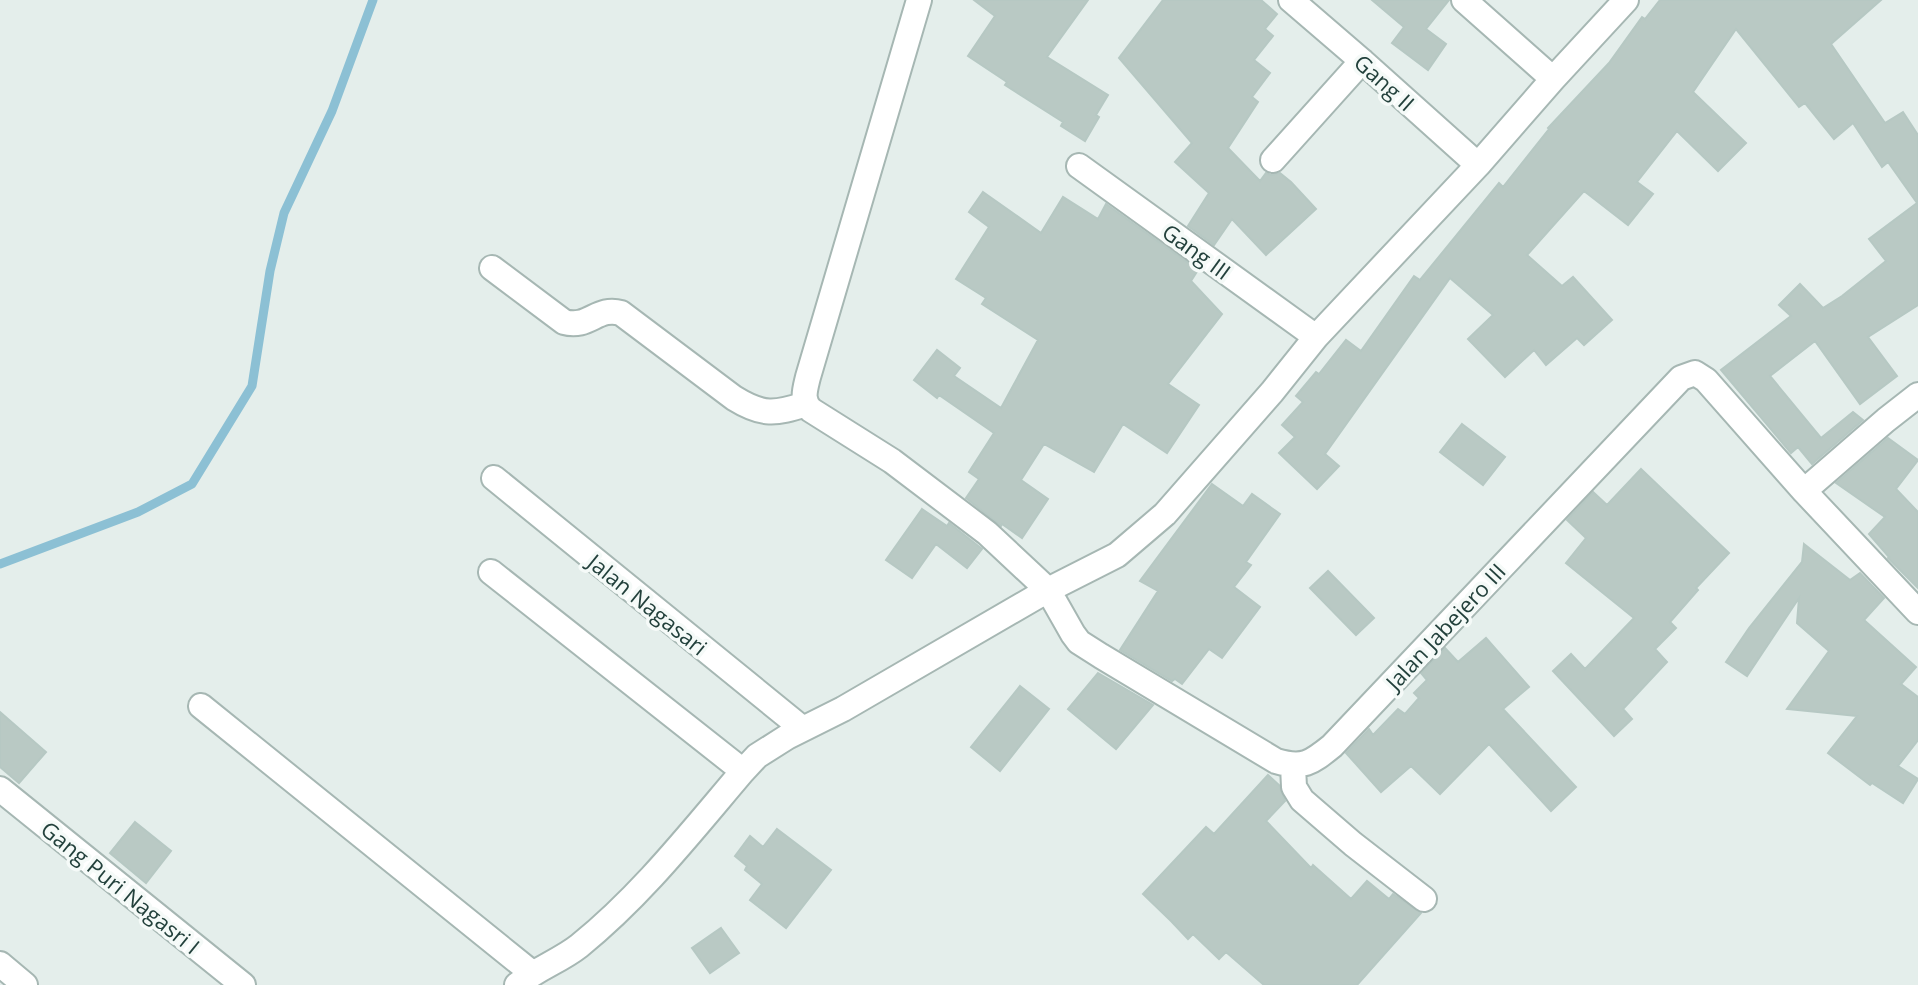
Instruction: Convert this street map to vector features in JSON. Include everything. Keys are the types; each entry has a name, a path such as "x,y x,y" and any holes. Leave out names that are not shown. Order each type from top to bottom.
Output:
{"street":[{"path":"919,0 808,377 804,398 806,404 892,461 987,533 1048,590 1079,642 1276,761 1293,766 1294,787 1302,800 1424,899"},
{"name":"Gang II","path":"1291,0 1478,165"},
{"path":"1464,0 1553,79"},
{"path":"201,706 524,979 576,949 610,919 660,870 757,756 1048,590 1117,555 1165,514 1316,337 1478,165 1626,0"},
{"path":"1273,160 1362,61"},
{"name":"Gang III","path":"1079,166 1316,337"},
{"path":"492,268 564,322 575,325 608,311 621,313 743,403 767,412 781,413 806,404"},
{"name":"Jalan Jabejero III","path":"1293,766 1309,763 1332,746 1681,378 1695,373 1706,380 1804,491"},
{"path":"1918,395 1804,491 1918,612"},
{"name":"Jalan Nagasari","path":"494,478 803,729"},
{"path":"491,572 743,771"},
{"name":"Gang Puri Nagasri I","path":"0,789 243,985"},
{"path":"0,964 25,985"}],"building":[{"path":"974,0 1088,0 1047,57 1108,95 1085,141 1061,126 1063,122 1005,85 1007,82 968,56 995,16"},
{"path":"1163,0 1261,0 1277,14 1265,29 1273,36 1254,60 1270,73 1252,97 1258,102 1228,148 1260,181 1266,173 1280,173 1316,209 1266,255 1232,219 1214,245 1188,226 1209,193 1175,162 1192,143 1119,58"},
{"path":"1372,0 1449,0 1426,29 1446,44 1428,70 1392,43 1404,27"},
{"path":"1660,0 1881,0 1831,44 1885,123 1903,112 1918,135 1918,305 1868,337 1897,376 1860,404 1815,341 1770,376 1821,438 1853,412 1863,420 1812,464 1798,447 1791,453 1721,370 1791,316 1779,305 1800,284 1823,308 1886,261 1869,239 1917,203 1888,162 1882,167 1853,123 1834,139 1805,103 1799,107 1736,29 1693,92 1746,143 1718,171 1677,131 1637,182 1653,194 1628,225 1584,191 1527,255 1562,286 1573,277 1612,320 1584,345 1577,338 1546,365 1534,350 1505,377 1468,339 1493,315 1450,278 1325,454 1339,466 1317,489 1279,453 1295,437 1282,425 1303,402 1296,396 1316,372 1319,374 1346,340 1361,351 1414,276 1420,280 1499,183 1503,187 1548,128 1609,63 1642,17 1645,19"},
{"path":"983,192 1041,233 1063,197 1098,219 1106,204 1198,270 1191,281 1222,314 1168,384 1199,405 1167,453 1123,424 1094,472 1044,444 1021,480 1048,499 1022,538 1001,526 966,498 979,479 969,472 994,433 914,380 937,350 960,368 954,376 1001,408 1038,340 982,304 986,298 956,279 989,227 969,212"},
{"path":"1462,424 1505,457 1483,485 1440,452"},
{"path":"1888,438 1918,460 1896,489 1918,512 1918,588 1869,534 1885,517 1836,483"},
{"path":"1641,469 1729,553 1670,622 1676,628 1655,649 1667,662 1623,709 1632,719 1614,736 1553,671 1571,654 1585,669 1634,618 1566,563 1586,538 1567,520 1593,492 1607,505"},
{"path":"1212,484 1243,506 1252,494 1280,514 1246,562 1251,565 1234,587 1260,607 1222,658 1209,649 1182,684 1120,650 1158,591 1140,581"},
{"path":"922,509 947,526 949,523 982,549 967,568 936,544 912,578 886,560"},
{"path":"1804,544 1850,580 1860,573 1884,598 1864,620 1916,667 1901,684 1918,697 1918,740 1898,766 1918,779 1903,803 1872,783 1870,785 1828,753 1857,716 1787,709 1829,651 1797,623 1799,598 1747,676 1726,662 1802,562"},
{"path":"1328,571 1374,618 1356,635 1310,588"},
{"path":"1486,638 1529,687 1503,709 1576,787 1551,811 1489,744 1440,794 1411,766 1381,792 1346,753 1369,729 1373,735 1398,709 1405,714 1419,698 1414,693 1427,680 1421,673 1445,648 1458,662"},
{"path":"1098,673 1153,705 1116,749 1068,709"},
{"path":"1020,686 1049,709 1000,771 971,747"},
{"path":"0,712 46,752 19,783 0,767"},
{"path":"1268,775 1279,785 1285,801 1266,821 1311,868 1313,865 1351,899 1367,881 1389,899 1393,894 1421,913 1357,985 1264,985 1226,952 1219,959 1193,934 1188,939 1143,894 1206,827 1214,834"},
{"path":"135,822 171,851 146,883 110,853"},
{"path":"777,829 831,870 786,928 750,900 762,884 745,870 747,866 735,856 750,836 763,847"},
{"path":"721,928 739,953 710,973 692,948"}],"waterway":[{"path":"0,564 138,512 192,484 252,386 270,271 284,213 332,111 373,0"}]}
